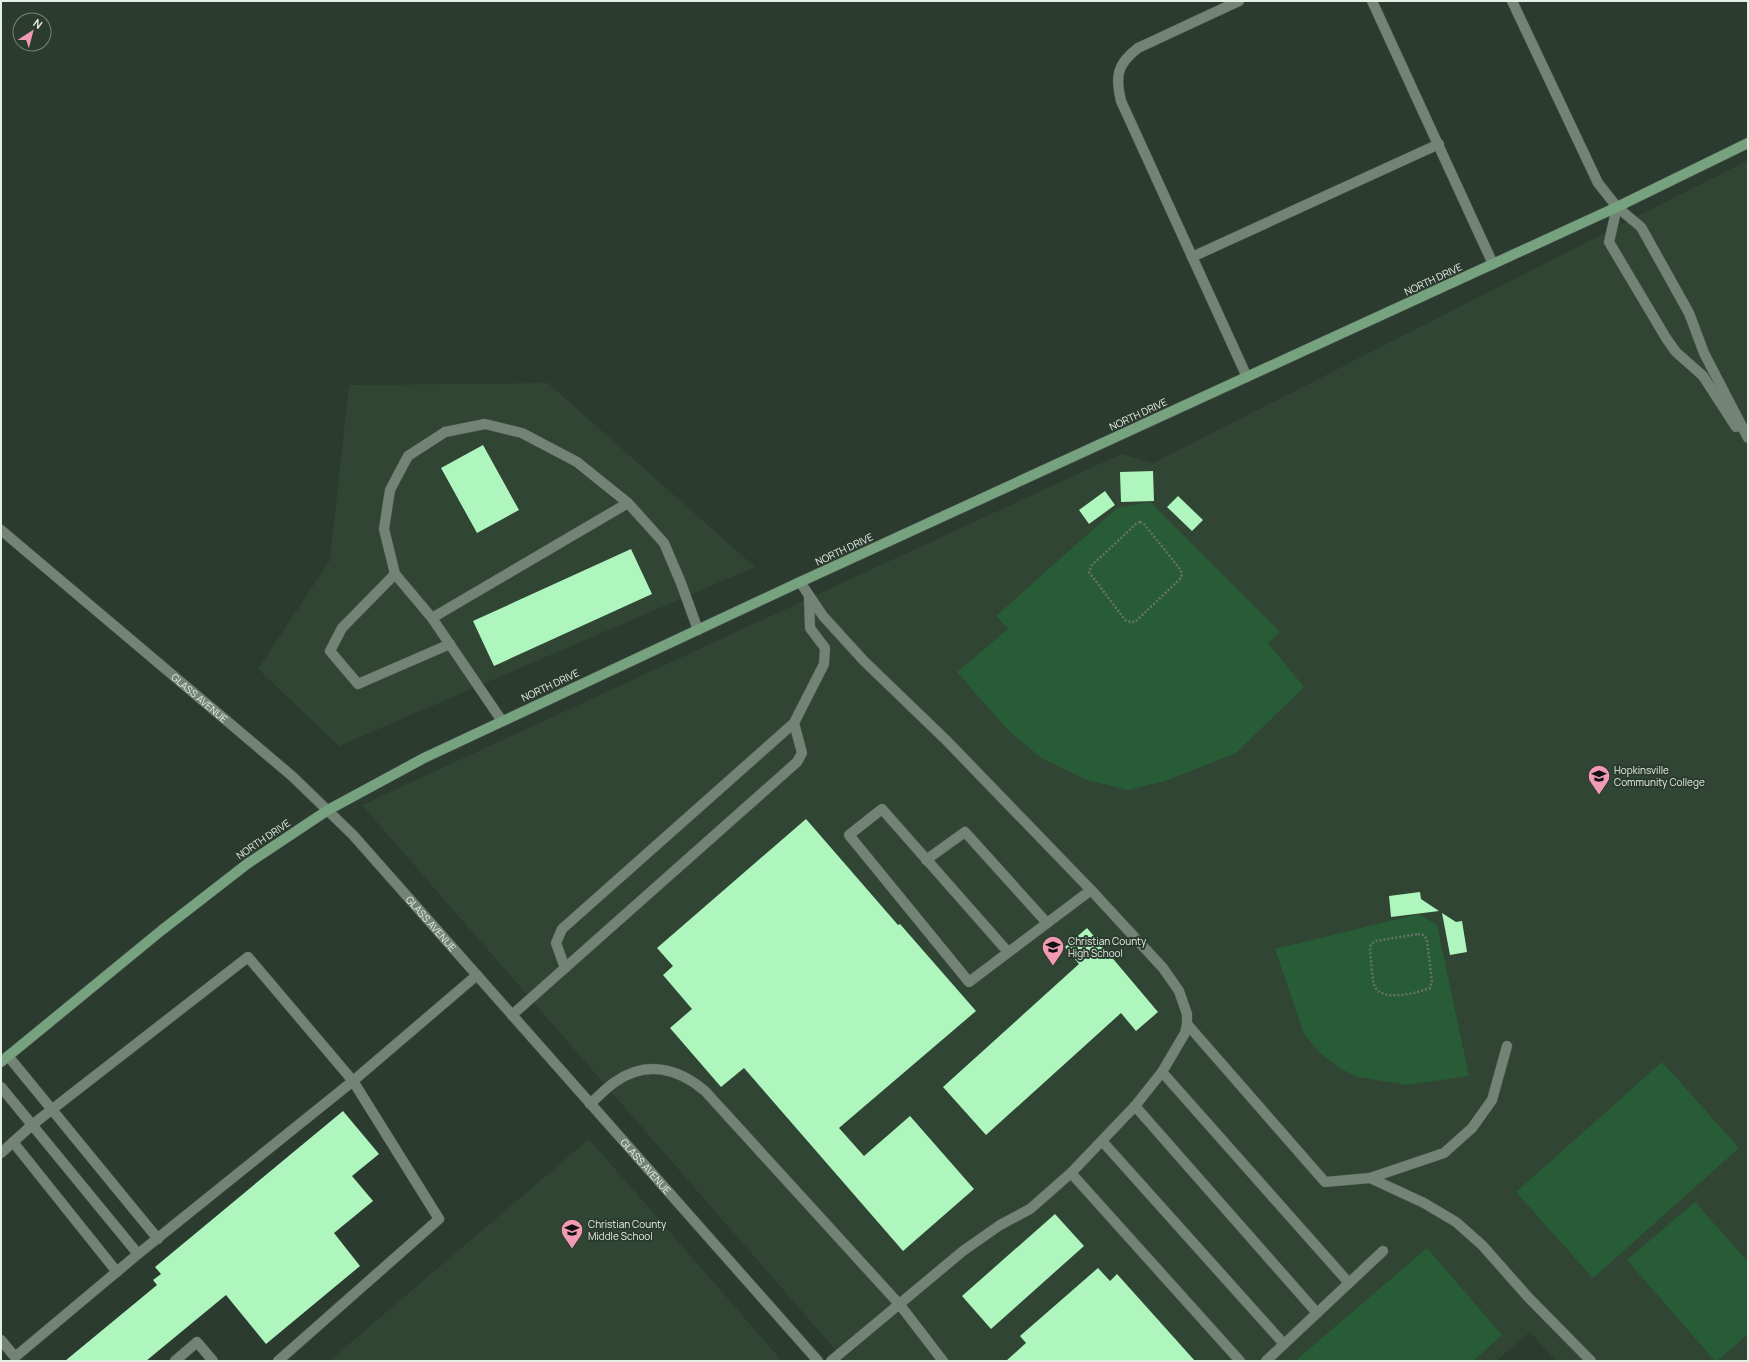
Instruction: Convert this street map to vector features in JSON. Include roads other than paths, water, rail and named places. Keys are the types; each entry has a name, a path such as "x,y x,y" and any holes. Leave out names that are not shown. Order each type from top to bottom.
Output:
{"main road":[{"name":"NORTH DRIVE","path":"5,1059 162,930 247,864 328,810 424,758 800,582 1618,207 1748,143"}],"street":[{"path":"1239,1 1138,48 1128,55 1121,64 1118,75 1118,88 1121,101 1247,377"},
{"path":"1372,1 1493,264"},
{"path":"1512,1 1598,183 1618,207 1641,227 1686,306 1704,353 1748,438"},
{"path":"1192,257 1439,144"},
{"path":"1618,207 1609,242 1666,338 1676,352 1703,376 1748,445"},
{"path":"502,721 432,618 395,574 384,529 390,490 408,456 445,432 485,424 522,433 577,462 628,503 664,543 681,583 698,630"},
{"path":"432,618 628,503"},
{"name":"GLASS AVENUE","path":"1,530 292,776 353,835 818,1361"},
{"path":"395,574 342,628 330,652 358,684 450,644"},
{"path":"800,582 823,616 864,661 946,740 1091,890 1163,968 1179,991 1187,1014 1188,1024 1185,1033 1162,1072 1135,1106 1071,1173 1030,1209 1000,1225 963,1251 832,1361"},
{"path":"565,968 556,943 562,929 794,723 824,664 825,648 810,628 809,597"},
{"path":"512,1015 797,762 802,753 794,723"},
{"path":"1008,952 882,809 849,835 969,982 1091,890"},
{"path":"926,860 965,832 1047,923"},
{"path":"1,1152 51,1110 248,957 353,1081 439,1219 278,1361"},
{"path":"1,1340 15,1357 138,1254 353,1081 477,975"},
{"path":"1188,1024 1325,1182 1370,1178 1444,1153 1472,1128 1492,1100 1507,1046"},
{"path":"5,1059 51,1110 158,1239"},
{"path":"590,1104 614,1082 630,1074 652,1069 675,1072 686,1076 706,1091 900,1304 943,1361"},
{"path":"1162,1072 1349,1283"},
{"path":"1,1087 138,1254"},
{"path":"1135,1106 1317,1313"},
{"path":"1102,1141 1284,1344"},
{"path":"13,1142 117,1272"},
{"path":"1071,1173 1240,1361"},
{"path":"1370,1178 1424,1203 1456,1222 1482,1245 1528,1297 1590,1361"},
{"path":"1266,1361 1383,1251"},
{"path":"176,1361 197,1342 213,1361"}],"place":[{"name":"Hopkinsville Community College","path":"1599,796"},
{"name":"Christian County High School","path":"1053,966"},
{"name":"Christian County Middle School","path":"572,1250"}]}
